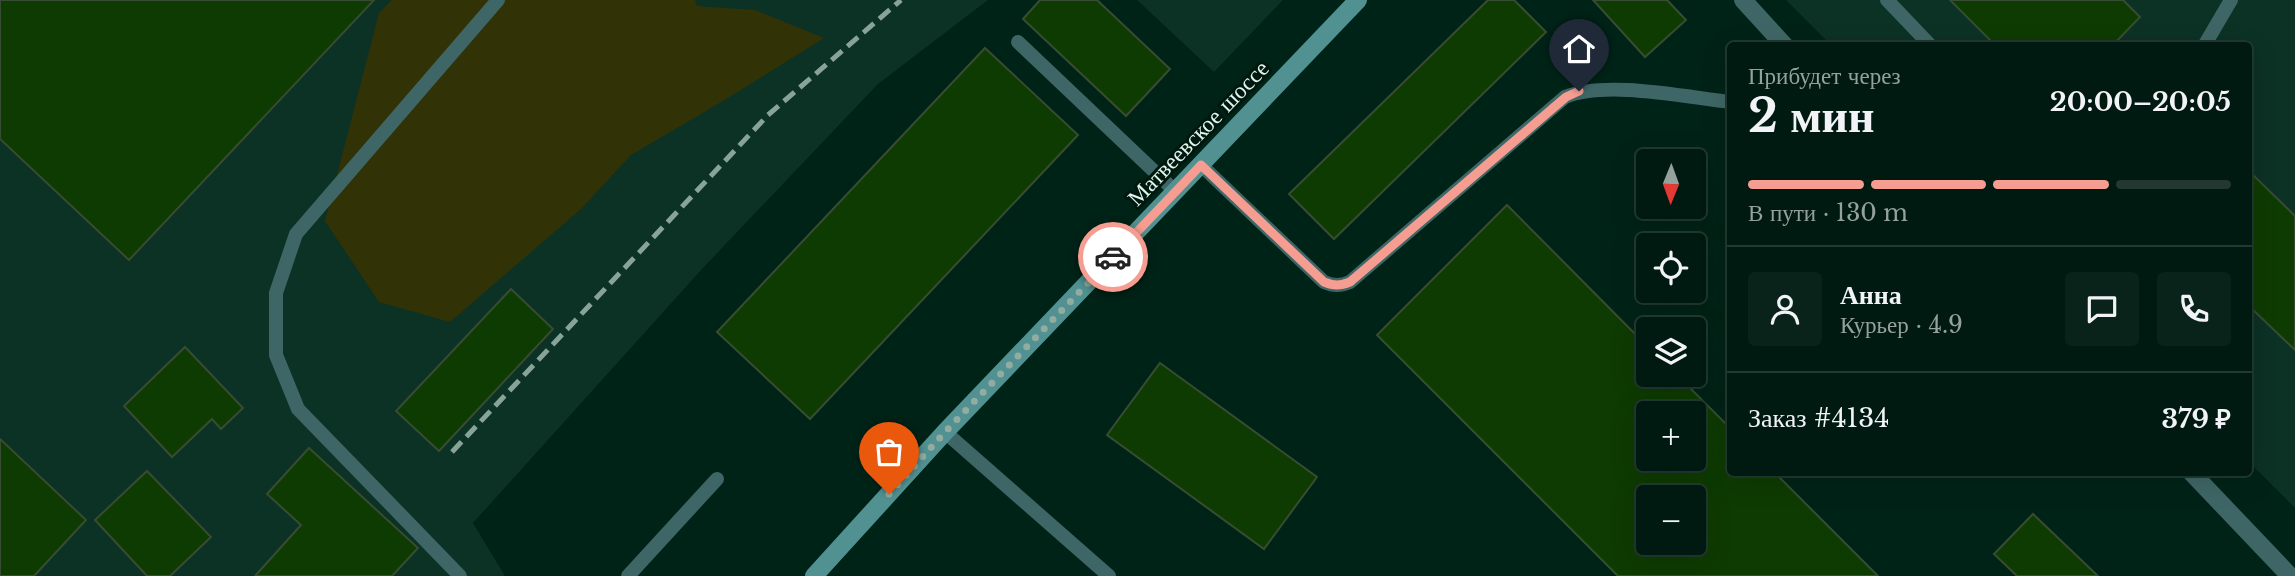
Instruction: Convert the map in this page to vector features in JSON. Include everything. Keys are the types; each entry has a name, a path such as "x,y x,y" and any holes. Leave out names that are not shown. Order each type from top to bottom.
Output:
{"main road":[{"name":"Матвеевское шоссе","path":"814,576 945,432 1358,0"}],"street":[{"path":"1743,0 1781,42"},
{"path":"2196,476 2291,576"}],"lane":[{"path":"460,576 298,408 276,355 276,293 296,234 498,0"},
{"path":"1887,0 1927,42"},
{"path":"2206,42 2231,0"},
{"path":"1018,43 1176,192"},
{"path":"1201,165 1324,282 1333,286 1343,285 1350,282 1566,97 1579,91 1605,88 1727,102"},
{"path":"945,432 1109,576"},
{"path":"628,576 717,479"}],"shaded area":[{"path":"0,0 988,0 878,84 702,269 473,523 505,576 0,576"},
{"path":"392,0 695,0 697,6 755,10 824,38 631,155 581,209 450,322 379,302 325,221 379,13"},
{"path":"1137,0 1283,0 1214,72"},
{"path":"1786,0 2295,0 2295,508 2252,465 2252,42 1828,42"}],"building":[{"path":"0,0 374,0 129,260 0,139"},
{"path":"1040,0 1097,0 1170,69 1126,116 1023,19"},
{"path":"1488,0 1514,0 1546,32 1334,239 1289,194"},
{"path":"1593,0 1667,0 1686,20 1645,57"},
{"path":"1950,0 2123,0 2140,17 2116,42 1992,42"},
{"path":"985,48 1078,135 810,419 717,332"},
{"path":"2252,174 2295,216 2295,350 2252,309"},
{"path":"1507,205 1636,335 1636,387 1689,387 1703,401 1636,401 1636,471 1706,471 1706,404 1727,425 1727,476 1778,476 1878,576 1618,576 1377,335"},
{"path":"511,289 553,329 439,451 396,411"},
{"path":"185,347 243,408 221,429 212,419 172,457 124,406"},
{"path":"1160,363 1317,477 1264,549 1107,435"},
{"path":"0,439 86,520 34,576 0,576"},
{"path":"309,448 418,548 392,576 255,576 301,525 267,494"},
{"path":"147,471 211,537 170,576 147,576 95,520"},
{"path":"2033,514 2098,576 2017,576 1994,554"}],"railway":[{"path":"452,452 768,115 901,0"}],"way so far":[{"path":"889,494 1113,257"}],"route":[{"path":"1113,257 1201,165 1324,282 1333,286 1343,285 1350,282 1566,97 1579,91"}]}
